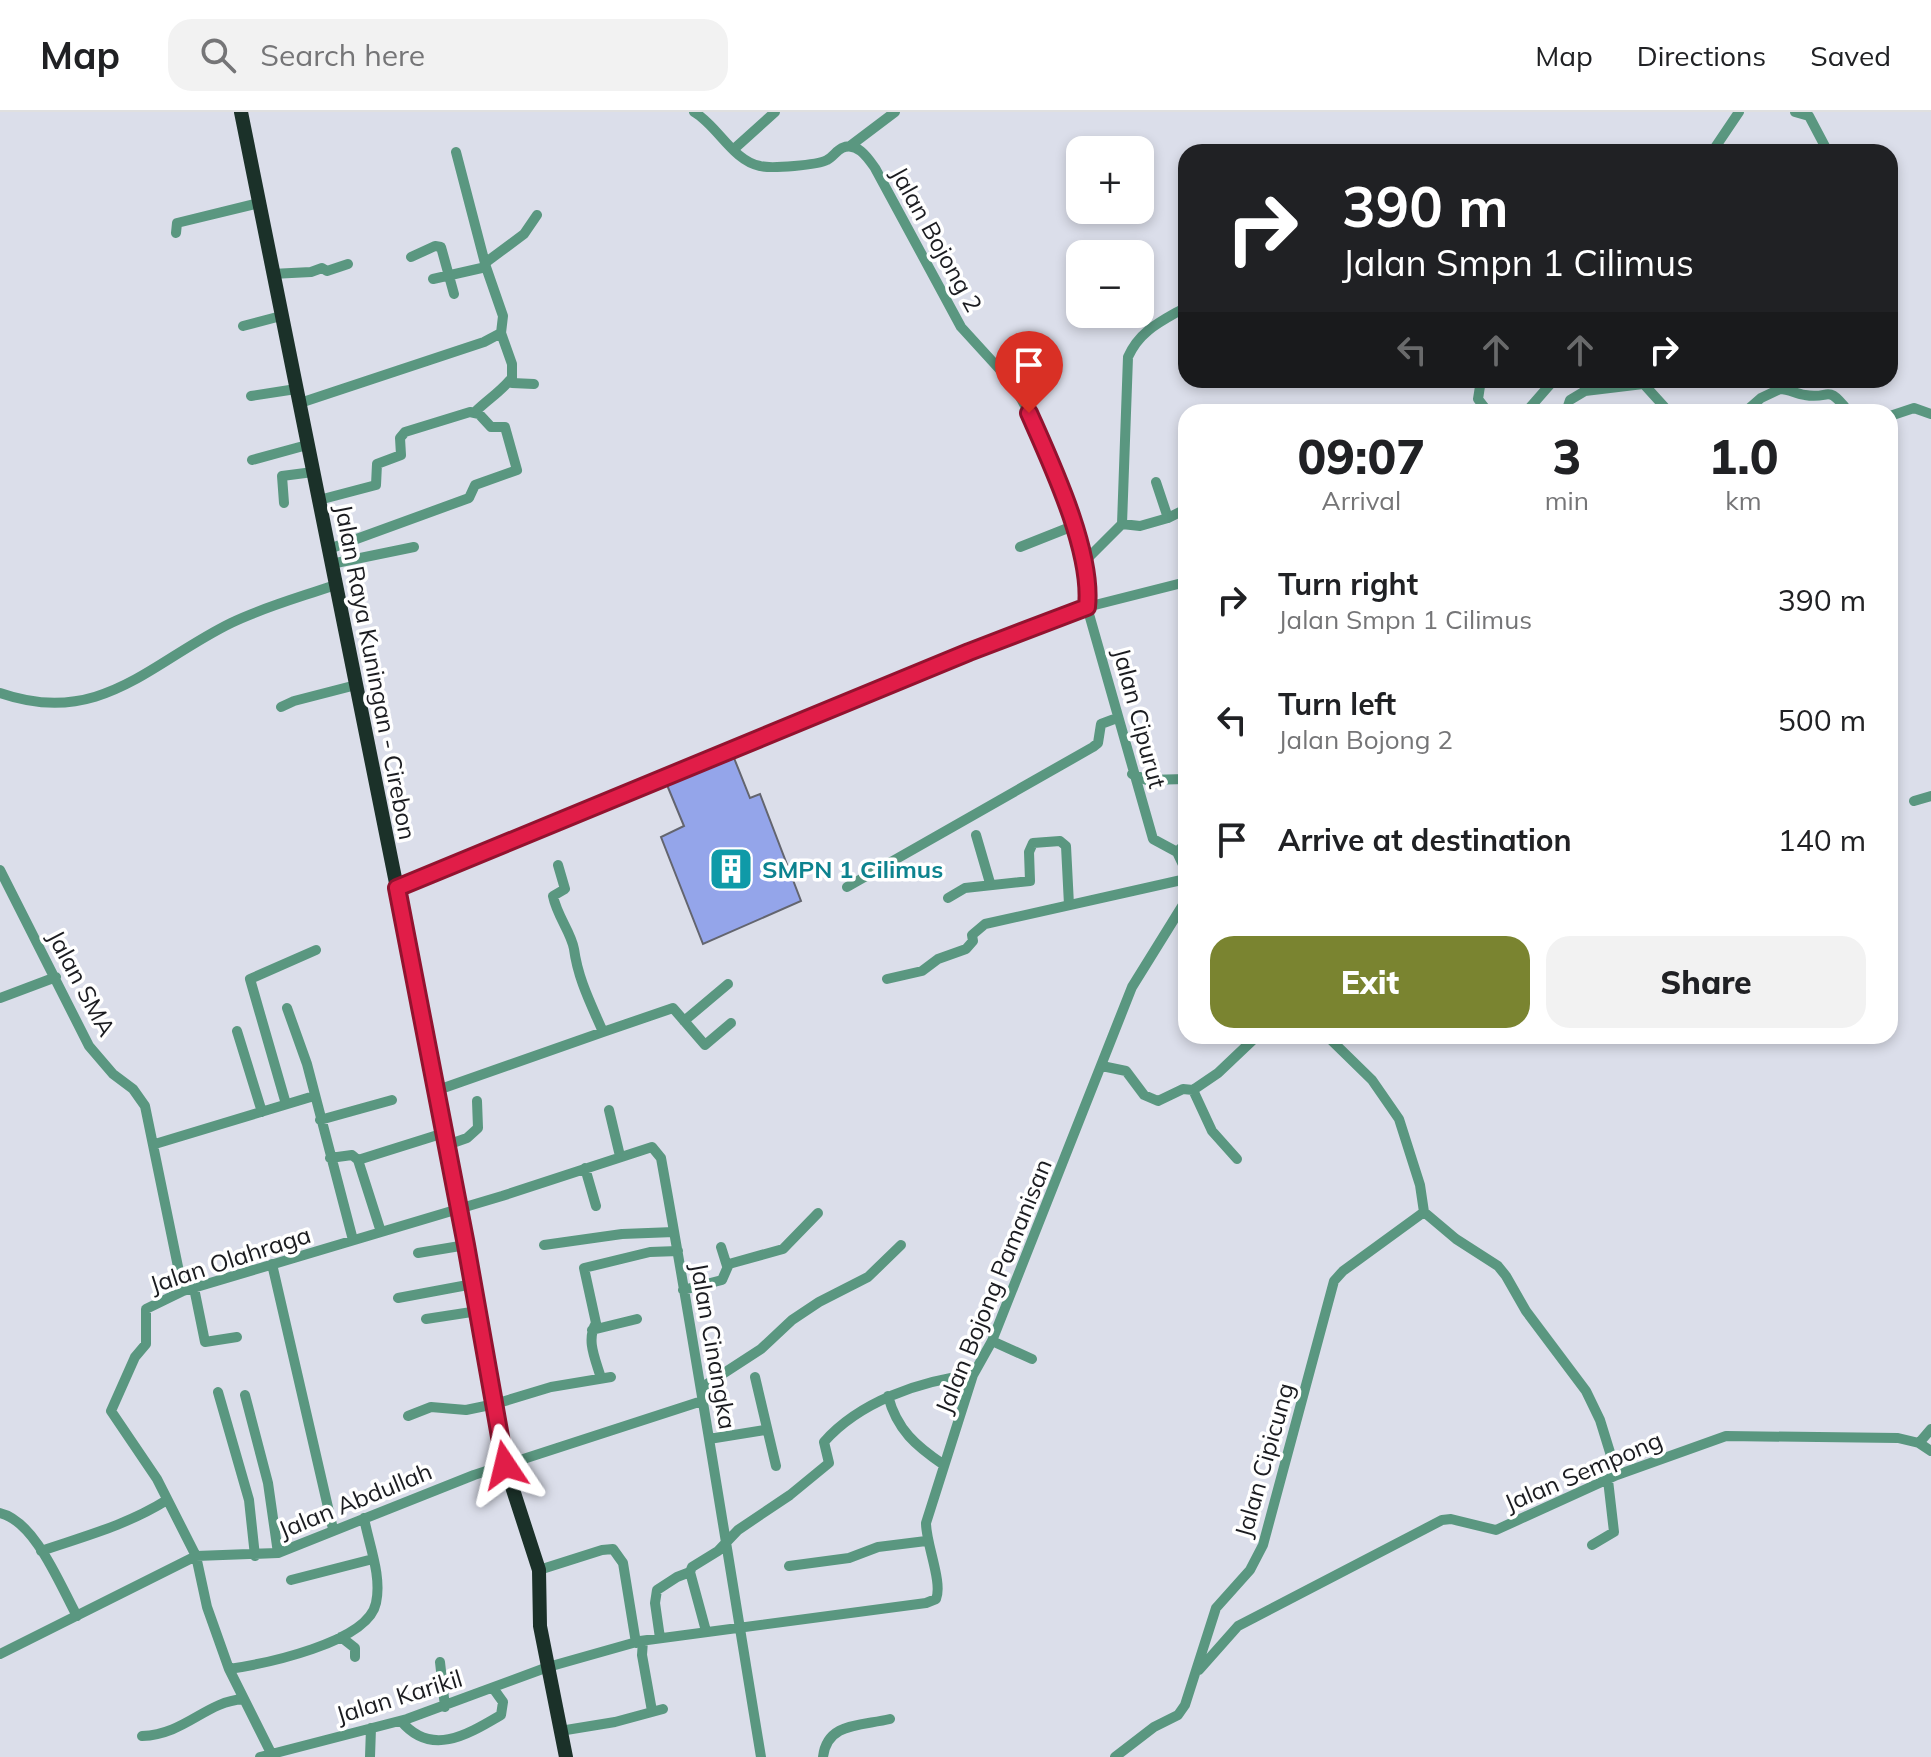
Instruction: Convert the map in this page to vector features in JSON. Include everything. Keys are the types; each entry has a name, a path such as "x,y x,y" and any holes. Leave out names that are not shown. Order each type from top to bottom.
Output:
{"highway":[{"name":"Jalan Raya Kuningan - Cirebon","path":"241,112 397,888 505,1465 539,1570 540,1626 566,1757"}],"street":[{"path":"694,112 711,123 734,149 753,164 772,167 824,161 843,147 850,146 895,112"},
{"path":"734,149 775,112"},
{"path":"1717,144 1738,114 1754,112"},
{"path":"1795,112 1809,116 1824,144"},
{"name":"Jalan Bojong 2","path":"850,146 865,154 875,168 959,322 1013,384 1029,413 1084,562 1089,587 1087,607"},
{"path":"319,500 376,485 377,464 401,455 400,438 405,432 475,412 497,396 510,380 512,364 501,333 503,316 456,152"},
{"path":"176,233 177,223 259,203"},
{"path":"433,279 486,265 524,234 537,215"},
{"path":"411,257 435,246 441,247 454,294"},
{"path":"272,274 311,272 322,268 327,271 348,264"},
{"path":"1084,562 1122,524 1128,357 1143,332 1178,312"},
{"path":"243,326 281,316"},
{"path":"251,396 298,396 484,342 501,333"},
{"path":"510,380 517,385 534,384"},
{"path":"1533,404 1547,388"},
{"path":"1569,404 1585,391 1604,388"},
{"path":"1647,388 1662,404"},
{"path":"1754,404 1780,389 1810,396 1829,393 1842,404"},
{"path":"1898,413 1914,408 1931,414"},
{"path":"330,556 467,499 475,485 517,472 505,427 491,427 475,412"},
{"path":"252,460 307,445"},
{"path":"284,503 282,476 313,472"},
{"path":"1156,482 1168,518"},
{"path":"1122,524 1140,526 1178,513"},
{"path":"1020,547 1073,526"},
{"path":"330,556 414,547"},
{"path":"397,888 969,652 1087,607 1178,584"},
{"path":"0,693 37,703 93,699 138,681 231,623 335,585"},
{"name":"Jalan Cipurut","path":"1087,607 1132,774 1153,839 1177,852"},
{"path":"281,707 356,685"},
{"path":"847,887 1093,747 1098,743 1101,724 1117,718"},
{"path":"1132,774 1147,780 1178,779"},
{"path":"1914,801 1931,796"},
{"path":"976,835 990,883"},
{"path":"948,898 965,888 1030,881 1029,852 1033,843 1060,841 1066,846 1069,905"},
{"path":"558,865 565,889 553,896 553,907 573,945 582,986 603,1032"},
{"name":"Jalan SMA","path":"0,870 89,1046 113,1074 133,1089 145,1106 189,1289 205,1342 237,1337"},
{"path":"887,979 922,971 938,959 966,949 973,941 972,935 977,928 985,924 1178,881"},
{"name":"Jalan Bojong Pamanisan","path":"548,1667 660,1638 933,1601 939,1591 926,1541 929,1508 973,1375 992,1341 1132,987 1178,913"},
{"path":"286,1104 250,979 316,950"},
{"path":"0,998 56,977"},
{"path":"684,1021 728,984"},
{"path":"287,1008 307,1064 353,1240"},
{"path":"435,1091 670,1008 675,1009 705,1045 731,1023"},
{"path":"237,1031 262,1112"},
{"path":"1102,1066 1126,1071 1151,1101 1158,1101 1183,1089 1193,1090 1218,1073 1249,1044"},
{"path":"1335,1044 1386,1098 1399,1119 1420,1185 1424,1212 1502,1271 1526,1311 1586,1391 1600,1420 1612,1478 1614,1532 1592,1545"},
{"path":"1193,1090 1212,1131 1237,1159"},
{"path":"155,1144 314,1096"},
{"path":"320,1120 392,1100"},
{"path":"358,1160 445,1139 467,1138 479,1125 477,1101"},
{"path":"609,1110 620,1156"},
{"name":"Jalan Cinangka","path":"458,1207 644,1148 652,1147 658,1151 728,1538 761,1757"},
{"path":"330,1158 352,1155 358,1160 381,1232"},
{"path":"585,1168 596,1206"},
{"name":"Jalan Olahraga","path":"273,1756 229,1669 207,1607 196,1556 157,1479 111,1411 135,1357 146,1344 146,1309 189,1289 458,1207"},
{"name":"Jalan Cipicung","path":"1115,1757 1154,1727 1178,1715 1185,1705 1202,1666 1216,1608 1250,1570 1263,1545 1334,1281 1343,1271 1424,1212"},
{"path":"727,1266 783,1249 818,1213"},
{"path":"544,1245 612,1235 674,1232"},
{"path":"418,1253 466,1245"},
{"path":"701,1388 761,1349 792,1320 819,1302 868,1277 901,1245"},
{"path":"683,1290 722,1280 727,1274 727,1266 721,1247"},
{"path":"590,1330 596,1323 584,1268 650,1252 678,1251"},
{"path":"272,1264 333,1529"},
{"path":"398,1298 473,1284"},
{"path":"426,1319 478,1311"},
{"path":"590,1330 637,1319"},
{"path":"408,1416 431,1407 466,1410 533,1391 606,1377 590,1330"},
{"path":"992,1341 1032,1359"},
{"path":"706,1631 690,1572 692,1567 718,1551 728,1538 790,1495 829,1463 825,1446 827,1439 888,1396 954,1377 973,1375"},
{"path":"755,1377 765,1430 776,1466"},
{"path":"218,1392 249,1500 255,1556"},
{"path":"245,1395 268,1483 278,1553"},
{"path":"888,1396 893,1412 911,1442 944,1465"},
{"name":"Jalan Abdullah","path":"0,1654 196,1556 255,1556 303,1546 333,1529 565,1443 702,1401"},
{"path":"1919,1443 1931,1429"},
{"path":"709,1439 765,1430"},
{"name":"Jalan Sempong","path":"1202,1666 1238,1626 1426,1526 1451,1519 1496,1530 1612,1478 1726,1436 1898,1438 1919,1443 1931,1451"},
{"path":"41,1551 102,1533 143,1515 167,1500"},
{"path":"0,1513 17,1520 41,1551 77,1616"},
{"path":"229,1669 293,1656 341,1637 372,1614 376,1603 373,1559 364,1518"},
{"path":"789,1566 849,1558 878,1547 926,1541"},
{"path":"539,1570 613,1549 623,1563 642,1655 658,1710 615,1722 560,1731"},
{"path":"291,1580 373,1559"},
{"path":"660,1638 655,1603 657,1590 690,1572"},
{"path":"341,1637 355,1648 355,1657"},
{"path":"440,1662 445,1707"},
{"name":"Jalan Karikil","path":"260,1757 401,1721 548,1667"},
{"path":"401,1721 411,1736 423,1742 454,1741 501,1715 503,1702 493,1688"},
{"path":"142,1736 161,1735 188,1724 226,1700 243,1699"},
{"path":"823,1757 825,1742 836,1731 890,1719"},
{"path":"370,1757 371,1728"}],"building":[{"name":"SMPN 1 Cilimus","path":"734,758 750,798 760,794 801,901 703,944 661,837 684,826 667,785"}],"place":[{"name":"SMPN 1 Cilimus","path":"731,869"}],"route":[{"path":"505,1465 397,888 969,652 1087,607 1089,587 1078,541 1029,413"}]}
